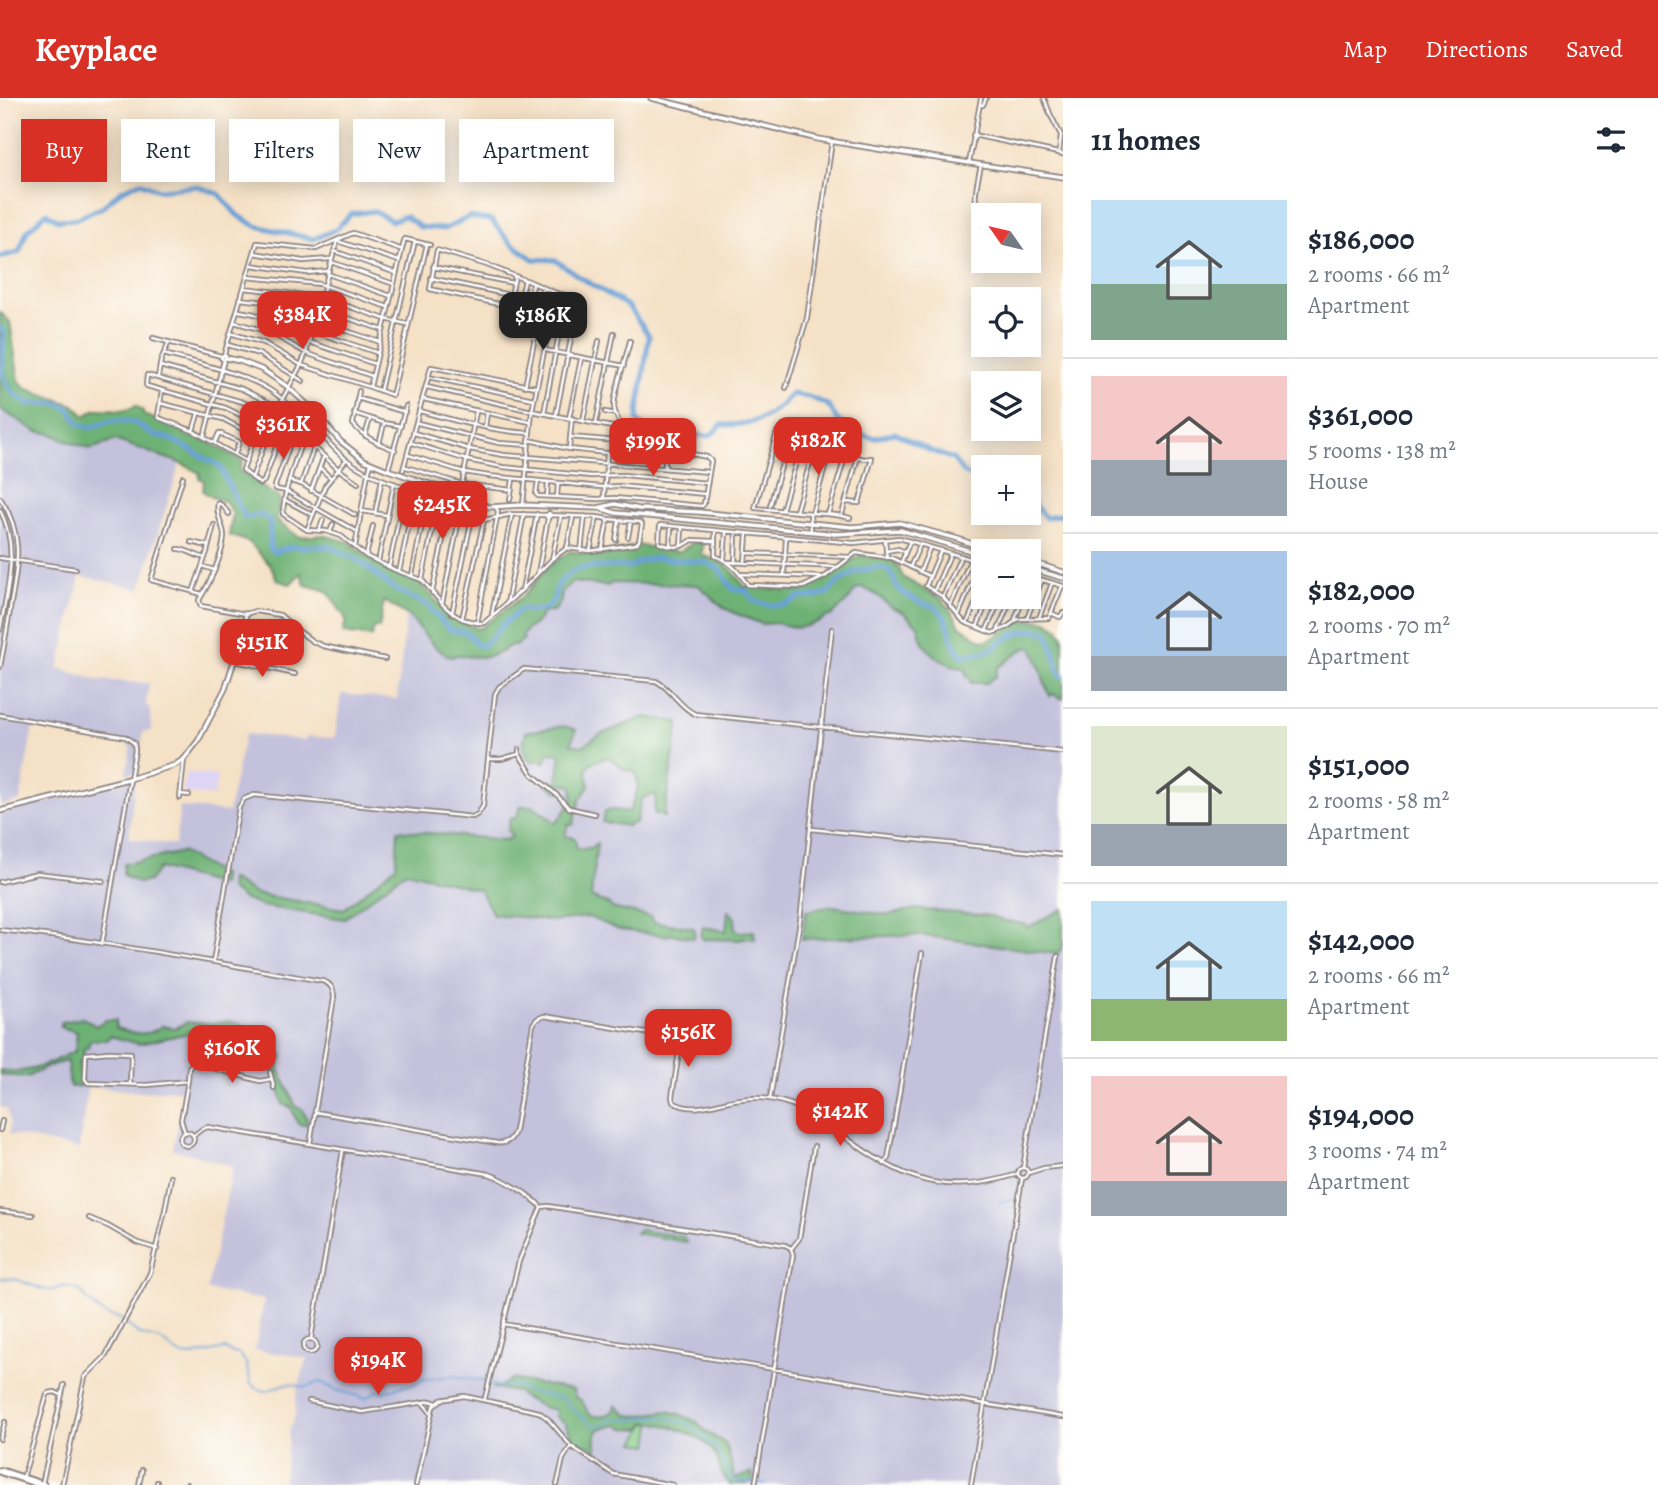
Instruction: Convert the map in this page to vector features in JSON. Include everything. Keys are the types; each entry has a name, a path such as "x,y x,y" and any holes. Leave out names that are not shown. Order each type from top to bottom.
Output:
{"highway":[{"path":"0,1471 42,1485"}],"street":[{"path":"651,98 832,141 1063,177"},
{"path":"969,163 979,105 983,105 983,98"},
{"path":"973,135 1061,154 1061,135 1044,98"},
{"path":"786,388 807,318 832,141"},
{"path":"976,203 981,165"},
{"path":"204,437 230,333 258,242 316,249 353,233 401,249"},
{"path":"252,478 273,418 306,353 337,240"},
{"path":"337,240 399,261"},
{"path":"230,333 264,343 301,365 380,391 393,394 428,244 404,240 370,387"},
{"path":"380,391 415,241"},
{"path":"523,505 530,422 552,318 431,289 429,287 437,250 487,265 556,293 579,298 556,415"},
{"path":"334,251 396,273"},
{"path":"254,253 303,261 331,260 394,284"},
{"path":"251,265 307,273 328,272 391,296"},
{"path":"433,267 513,284"},
{"path":"247,276 324,285 388,307"},
{"path":"509,306 515,276"},
{"path":"431,278 542,302"},
{"path":"521,297 525,280"},
{"path":"530,299 533,284"},
{"path":"244,288 321,297 408,324"},
{"path":"525,386 543,288"},
{"path":"544,413 566,296"},
{"path":"240,299 318,309 383,330"},
{"path":"237,310 314,320 380,342"},
{"path":"255,314 279,323 309,342 375,364"},
{"path":"234,322 269,332 306,353 372,376"},
{"path":"312,331 378,353"},
{"path":"596,423 614,333"},
{"path":"153,338 240,361 263,370 288,387 340,441 364,460 459,494 489,508 523,505 598,508 615,505 852,527 900,523 971,544"},
{"path":"583,421 599,341"},
{"path":"630,341 614,404 622,429 632,446 632,454"},
{"path":"158,377 168,343"},
{"path":"227,344 259,354 303,381"},
{"path":"545,350 624,366"},
{"path":"160,403 223,419 255,436 243,470 260,484 264,481 290,408 282,398 251,379 164,354"},
{"path":"569,449 581,358"},
{"path":"160,366 242,389 278,407"},
{"path":"512,490 461,484 404,468 430,368 433,366 537,388"},
{"path":"270,430 226,408 146,385 147,374 243,401 273,418"},
{"path":"428,377 534,399"},
{"path":"426,387 622,429"},
{"path":"162,391 159,418 193,431 246,461"},
{"path":"359,391 353,424 365,436 395,450"},
{"path":"357,398 405,412"},
{"path":"423,399 530,422"},
{"path":"388,470 406,405"},
{"path":"358,532 286,491 275,489 302,409 346,460 368,473 462,505 484,520 512,514 537,514 597,517 642,524 638,543 590,551 567,548"},
{"path":"420,411 485,428 529,433"},
{"path":"461,484 476,411"},
{"path":"605,412 616,414"},
{"path":"193,431 198,413"},
{"path":"354,413 401,426"},
{"path":"485,428 487,413"},
{"path":"365,436 370,419"},
{"path":"417,422 499,443 528,442 607,453 687,453 709,457 711,461 704,505 701,506 604,497 598,499 536,495 538,481"},
{"path":"313,423 308,428 286,491 283,514 307,530 341,536 366,556 422,580 442,604 462,618 484,623 522,590 552,559 567,548 573,516"},
{"path":"379,444 384,423"},
{"path":"796,512 818,435 779,430 755,508 796,512 842,515 850,518"},
{"path":"770,506 791,430"},
{"path":"782,510 805,432"},
{"path":"215,443 219,433 239,442 235,454"},
{"path":"414,433 469,449 504,455 709,472"},
{"path":"300,484 318,436 322,434"},
{"path":"570,438 630,442"},
{"path":"412,443 467,460 503,467 707,483"},
{"path":"815,445 864,459 871,457 859,503 846,502"},
{"path":"314,447 338,470 358,483"},
{"path":"811,531 810,519 830,450"},
{"path":"604,497 607,453"},
{"path":"665,453 665,467"},
{"path":"828,514 845,454"},
{"path":"408,455 464,472 513,479 705,494"},
{"path":"311,491 324,456"},
{"path":"842,515 858,457"},
{"path":"307,530 325,486 346,460"},
{"path":"355,547 368,473 372,464"},
{"path":"320,468 331,478"},
{"path":"150,580 183,477"},
{"path":"375,513 382,478"},
{"path":"510,500 513,479"},
{"path":"290,480 355,516"},
{"path":"547,496 548,482"},
{"path":"378,562 394,483"},
{"path":"557,497 558,483"},
{"path":"389,567 405,487"},
{"path":"399,572 416,490"},
{"path":"412,575 428,494"},
{"path":"0,498 10,514 18,545 18,561 0,667"},
{"path":"422,580 439,498"},
{"path":"285,500 313,515"},
{"path":"432,593 451,501"},
{"path":"229,514 218,503 216,508 224,538 215,570 199,600 201,606 246,614 255,611 280,615 312,641 323,646 385,659"},
{"path":"442,604 462,505"},
{"path":"477,623 497,518 496,508"},
{"path":"598,508 616,513 837,534 900,530 971,551"},
{"path":"0,510 9,534 11,560 0,630"},
{"path":"362,511 387,516"},
{"path":"452,613 474,512"},
{"path":"492,615 512,514"},
{"path":"507,603 524,514"},
{"path":"522,590 537,514"},
{"path":"538,573 549,516"},
{"path":"552,559 561,516"},
{"path":"581,551 585,516"},
{"path":"590,551 597,517"},
{"path":"603,550 608,519"},
{"path":"319,531 323,520"},
{"path":"462,618 484,520"},
{"path":"616,540 619,521"},
{"path":"628,537 631,521"},
{"path":"330,532 333,524"},
{"path":"193,592 214,525"},
{"path":"715,541 692,540 679,548 659,543 660,525 854,543 900,538 932,547 971,559 950,607"},
{"path":"366,556 373,526"},
{"path":"670,546 671,526"},
{"path":"681,546 682,527"},
{"path":"715,530 714,555 729,562 838,567"},
{"path":"724,560 726,532"},
{"path":"735,563 736,532"},
{"path":"745,563 747,533"},
{"path":"919,572 937,533"},
{"path":"784,575 786,537"},
{"path":"885,539 887,558"},
{"path":"191,541 209,546"},
{"path":"901,563 910,541"},
{"path":"854,543 856,553"},
{"path":"910,568 920,544"},
{"path":"178,549 205,558"},
{"path":"886,551 898,549 905,552"},
{"path":"941,550 926,586 943,597 967,623 992,633 1018,618 1048,619 1062,586 1042,580 1027,618"},
{"path":"746,553 851,557"},
{"path":"729,562 748,585 803,587 823,577 856,553 887,558 929,576"},
{"path":"934,591 951,553"},
{"path":"943,597 961,556"},
{"path":"0,558 76,569"},
{"path":"1041,565 1063,572"},
{"path":"202,566 215,570"},
{"path":"1041,572 1063,578"},
{"path":"740,574 823,577"},
{"path":"144,579 202,594"},
{"path":"1039,618 1052,583"},
{"path":"958,616 971,587"},
{"path":"967,623 973,609"},
{"path":"976,627 984,609"},
{"path":"986,631 995,609"},
{"path":"997,632 1007,609"},
{"path":"1014,622 1019,609"},
{"path":"1051,613 1060,617 1063,613"},
{"path":"0,811 130,778 184,760 218,705 242,637 246,614"},
{"path":"291,652 296,629"},
{"path":"770,1099 800,921 832,629"},
{"path":"242,637 292,647"},
{"path":"234,661 295,674"},
{"path":"213,963 239,807 246,797 254,795 471,818 478,814 483,806 496,692 520,670 526,668 655,681 664,686 693,714 1063,752"},
{"path":"0,715 130,739 134,743 102,944"},
{"path":"519,749 519,754 536,778 569,808 595,814"},
{"path":"488,759 519,754"},
{"path":"184,760 180,796 189,795"},
{"path":"811,829 1063,855"},
{"path":"0,882 29,874 45,873 103,881"},
{"path":"0,930 44,934 328,983 332,987 334,998 310,1144"},
{"path":"884,1164 888,1158 922,953"},
{"path":"315,1112 497,1143 507,1142 515,1131 533,1024 541,1016 681,1039 672,1097 676,1104 690,1108 741,1099 770,1099 789,1103 813,1113 884,1164 916,1178 950,1184 984,1183 1018,1174 1023,1168 1058,956"},
{"path":"130,1085 131,1053 86,1054 87,1083 147,1086 188,1081"},
{"path":"185,1133 181,1120 189,1067 194,1063 260,1081 271,1079"},
{"path":"270,1072 274,1088"},
{"path":"0,1130 2,1121"},
{"path":"192,1136 208,1127 492,1174 541,1207"},
{"path":"185,1133 192,1136 192,1144 185,1146 180,1141 181,1135 185,1133"},
{"path":"792,1249 799,1241 814,1146"},
{"path":"311,1339 343,1150"},
{"path":"1022,1178 1026,1177 1028,1172 1063,1166"},
{"path":"1023,1168 1028,1172"},
{"path":"1018,1174 1022,1178"},
{"path":"62,1485 85,1377 103,1359 150,1273 171,1177"},
{"path":"971,1485 1022,1178"},
{"path":"541,1207 773,1242 792,1249 755,1485"},
{"path":"484,1400 519,1261 541,1207"},
{"path":"0,1211 33,1214"},
{"path":"89,1218 136,1242 157,1249"},
{"path":"503,1324 1063,1417"},
{"path":"42,1485 64,1385"},
{"path":"23,1478 47,1395 55,1392 61,1395"},
{"path":"416,1485 431,1413 436,1403 461,1396 539,1412 571,1447 615,1475 673,1485"},
{"path":"309,1401 362,1412 422,1402 436,1403"},
{"path":"422,1402 431,1413"},
{"path":"0,1439 5,1422"},
{"path":"557,1485 563,1459 571,1447"},
{"path":"139,1485 142,1470"}],"shaded area":[{"path":"0,409 36,431 52,434 91,449 115,440 180,464 140,589 80,576 59,668 97,680 149,683 146,706 150,707 151,731 143,732 138,773 126,774 131,748 127,743 33,727 20,801 0,806"},
{"path":"571,582 607,586 613,583 698,585 724,608 739,615 762,624 777,623 797,628 833,615 854,591 862,587 880,597 889,606 903,612 955,667 992,678 997,674 998,667 1013,655 1031,647 1051,695 1063,699 1063,909 1026,928 992,916 915,909 888,915 833,906 802,939 919,935 1056,954 1063,945 1063,1485 283,1485 289,1432 296,1411 295,1399 307,1358 255,1350 264,1300 207,1290 233,1166 173,1149 185,1090 141,1092 88,1086 79,1149 9,1134 7,1109 0,1107 0,814 135,779 129,838 175,845 180,807 228,812 245,734 305,740 307,736 335,738 341,694 397,699 406,615 424,636 456,655 484,658 497,656 522,638 543,613 561,601 562,592"},
{"path":"186,772 217,776 214,796 183,793"}],"green space":[{"path":"0,312 10,322 19,381 27,389 74,405 85,416 96,409 127,410 136,406 143,411 143,415 193,433 243,461 239,470 280,498 277,521 299,537 323,535 349,542 386,570 420,583 452,618 479,629 523,596 548,567 570,551 596,556 639,545 679,552 694,542 703,543 701,555 726,565 744,586 800,591 826,579 861,555 895,562 904,578 942,599 960,626 981,640 987,641 1022,621 1047,621 1059,629 1063,636 1063,699 1053,694 1050,696 1031,647 998,667 995,678 987,683 971,683 971,679 966,676 966,669 942,660 929,650 920,636 919,627 903,612 889,606 880,597 862,587 854,591 833,615 797,628 777,623 762,624 739,615 724,608 698,585 613,583 607,586 572,582 562,592 561,601 555,610 543,613 535,624 526,630 522,637 524,639 516,646 511,645 499,653 483,657 453,657 446,654 433,645 408,616 384,601 379,628 374,627 372,637 343,633 346,619 327,591 305,585 301,573 290,584 277,580 271,566 249,542 229,535 233,514 225,501 203,491 204,481 199,478 200,473 115,440 91,449 69,442 52,434 36,431 0,409"},
{"path":"645,717 679,722 664,817 654,813 656,794 642,798 636,822 627,826 602,822 605,811 629,812 638,786 634,771 625,770 609,757 590,763 587,770 589,786 580,800 573,825 568,825 565,836 575,838 577,849 590,848 597,843 591,897 612,908 652,917 653,922 690,927 695,929 694,938 619,930 589,917 554,921 493,914 480,890 406,871 344,919 261,906 245,900 229,889 230,879 256,894 344,909 396,866 398,830 505,840 512,837 508,830 510,818 516,818 521,806 534,806 556,823 573,800 572,786 562,783 557,792 547,785 557,782 561,754 548,753 545,763 537,760 532,762 523,748 526,732 564,726 576,730 571,744 582,746 601,734"},
{"path":"182,852 222,875 221,885 159,868 149,881 138,883 123,875 124,864"},
{"path":"833,906 888,915 915,909 992,916 1027,925 1027,928 1063,909 1063,945 1056,954 919,935 802,939 806,911"},
{"path":"728,911 735,919 735,930 754,931 755,939 704,940 701,937 703,927 726,931"},
{"path":"83,1018 96,1026 105,1020 116,1020 116,1028 140,1033 151,1032 162,1026 175,1028 187,1022 213,1024 228,1021 278,1035 276,1043 283,1056 278,1067 296,1107 303,1110 307,1125 298,1124 291,1107 283,1105 274,1070 270,1070 264,1043 252,1039 198,1031 139,1044 110,1036 107,1040 90,1040 88,1048 84,1048 83,1062 79,1062 81,1086 70,1087 67,1061 27,1077 0,1075 0,1070 30,1070 75,1051 77,1032 61,1027 61,1022"},
{"path":"639,1230 683,1237 687,1242 635,1233"},
{"path":"511,1379 573,1390 575,1397 581,1400 590,1415 605,1416 614,1411 616,1405 627,1415 668,1411 679,1414 697,1422 706,1432 726,1444 735,1479 751,1473 752,1482 729,1485 713,1450 706,1443 687,1432 655,1423 646,1422 641,1429 618,1425 599,1429 596,1435 596,1450 592,1452 590,1445 575,1442 565,1423 555,1416 556,1411 553,1409 523,1398 518,1392 492,1388"},
{"path":"646,1423 652,1424 649,1445 635,1443"}],"waterway":[{"path":"0,257 19,252 27,231 46,213 58,220 75,219 101,208 121,191 140,182 159,190 197,186 219,194 237,215 256,226 314,239 336,229 351,214 374,211 392,221 405,216 420,227 445,229 469,217 491,220 511,243 533,259 555,260 628,306 649,336 637,420 648,430 671,430 710,436 721,425 743,424 769,415 792,394 828,405 837,419 851,432 874,438 895,433 953,459 964,473 971,476"},
{"path":"0,328 4,332 2,372 11,391 29,404 57,403 69,408 79,424 91,428 103,423 127,421 139,425 153,435 182,445 219,465 245,518 260,514 270,521 270,548 274,552 290,547 329,546 361,562 394,589 426,604 450,630 465,632 481,646 522,609 535,611 550,605 559,583 580,568 630,567 655,558 705,562 719,569 732,588 747,591 754,601 784,605 801,597 826,594 857,571 880,567 891,572 896,586 906,595 936,607 946,619 955,647 962,656 986,651 1019,633 1047,632 1058,671 1063,676"},
{"path":"1041,512 1046,518 1063,514"},
{"path":"999,1202 1015,1198"},
{"path":"0,1278 15,1279 45,1290 65,1286 79,1290 96,1309 119,1318 139,1334 161,1340 181,1355 192,1356 225,1349 239,1354 246,1363 251,1384 262,1390 288,1384 305,1387 321,1382 336,1390 366,1398 377,1391 451,1376 501,1387 515,1385 530,1392 562,1398 594,1426 617,1418 635,1420 663,1417 681,1421 716,1447 731,1479 766,1485"}]}
